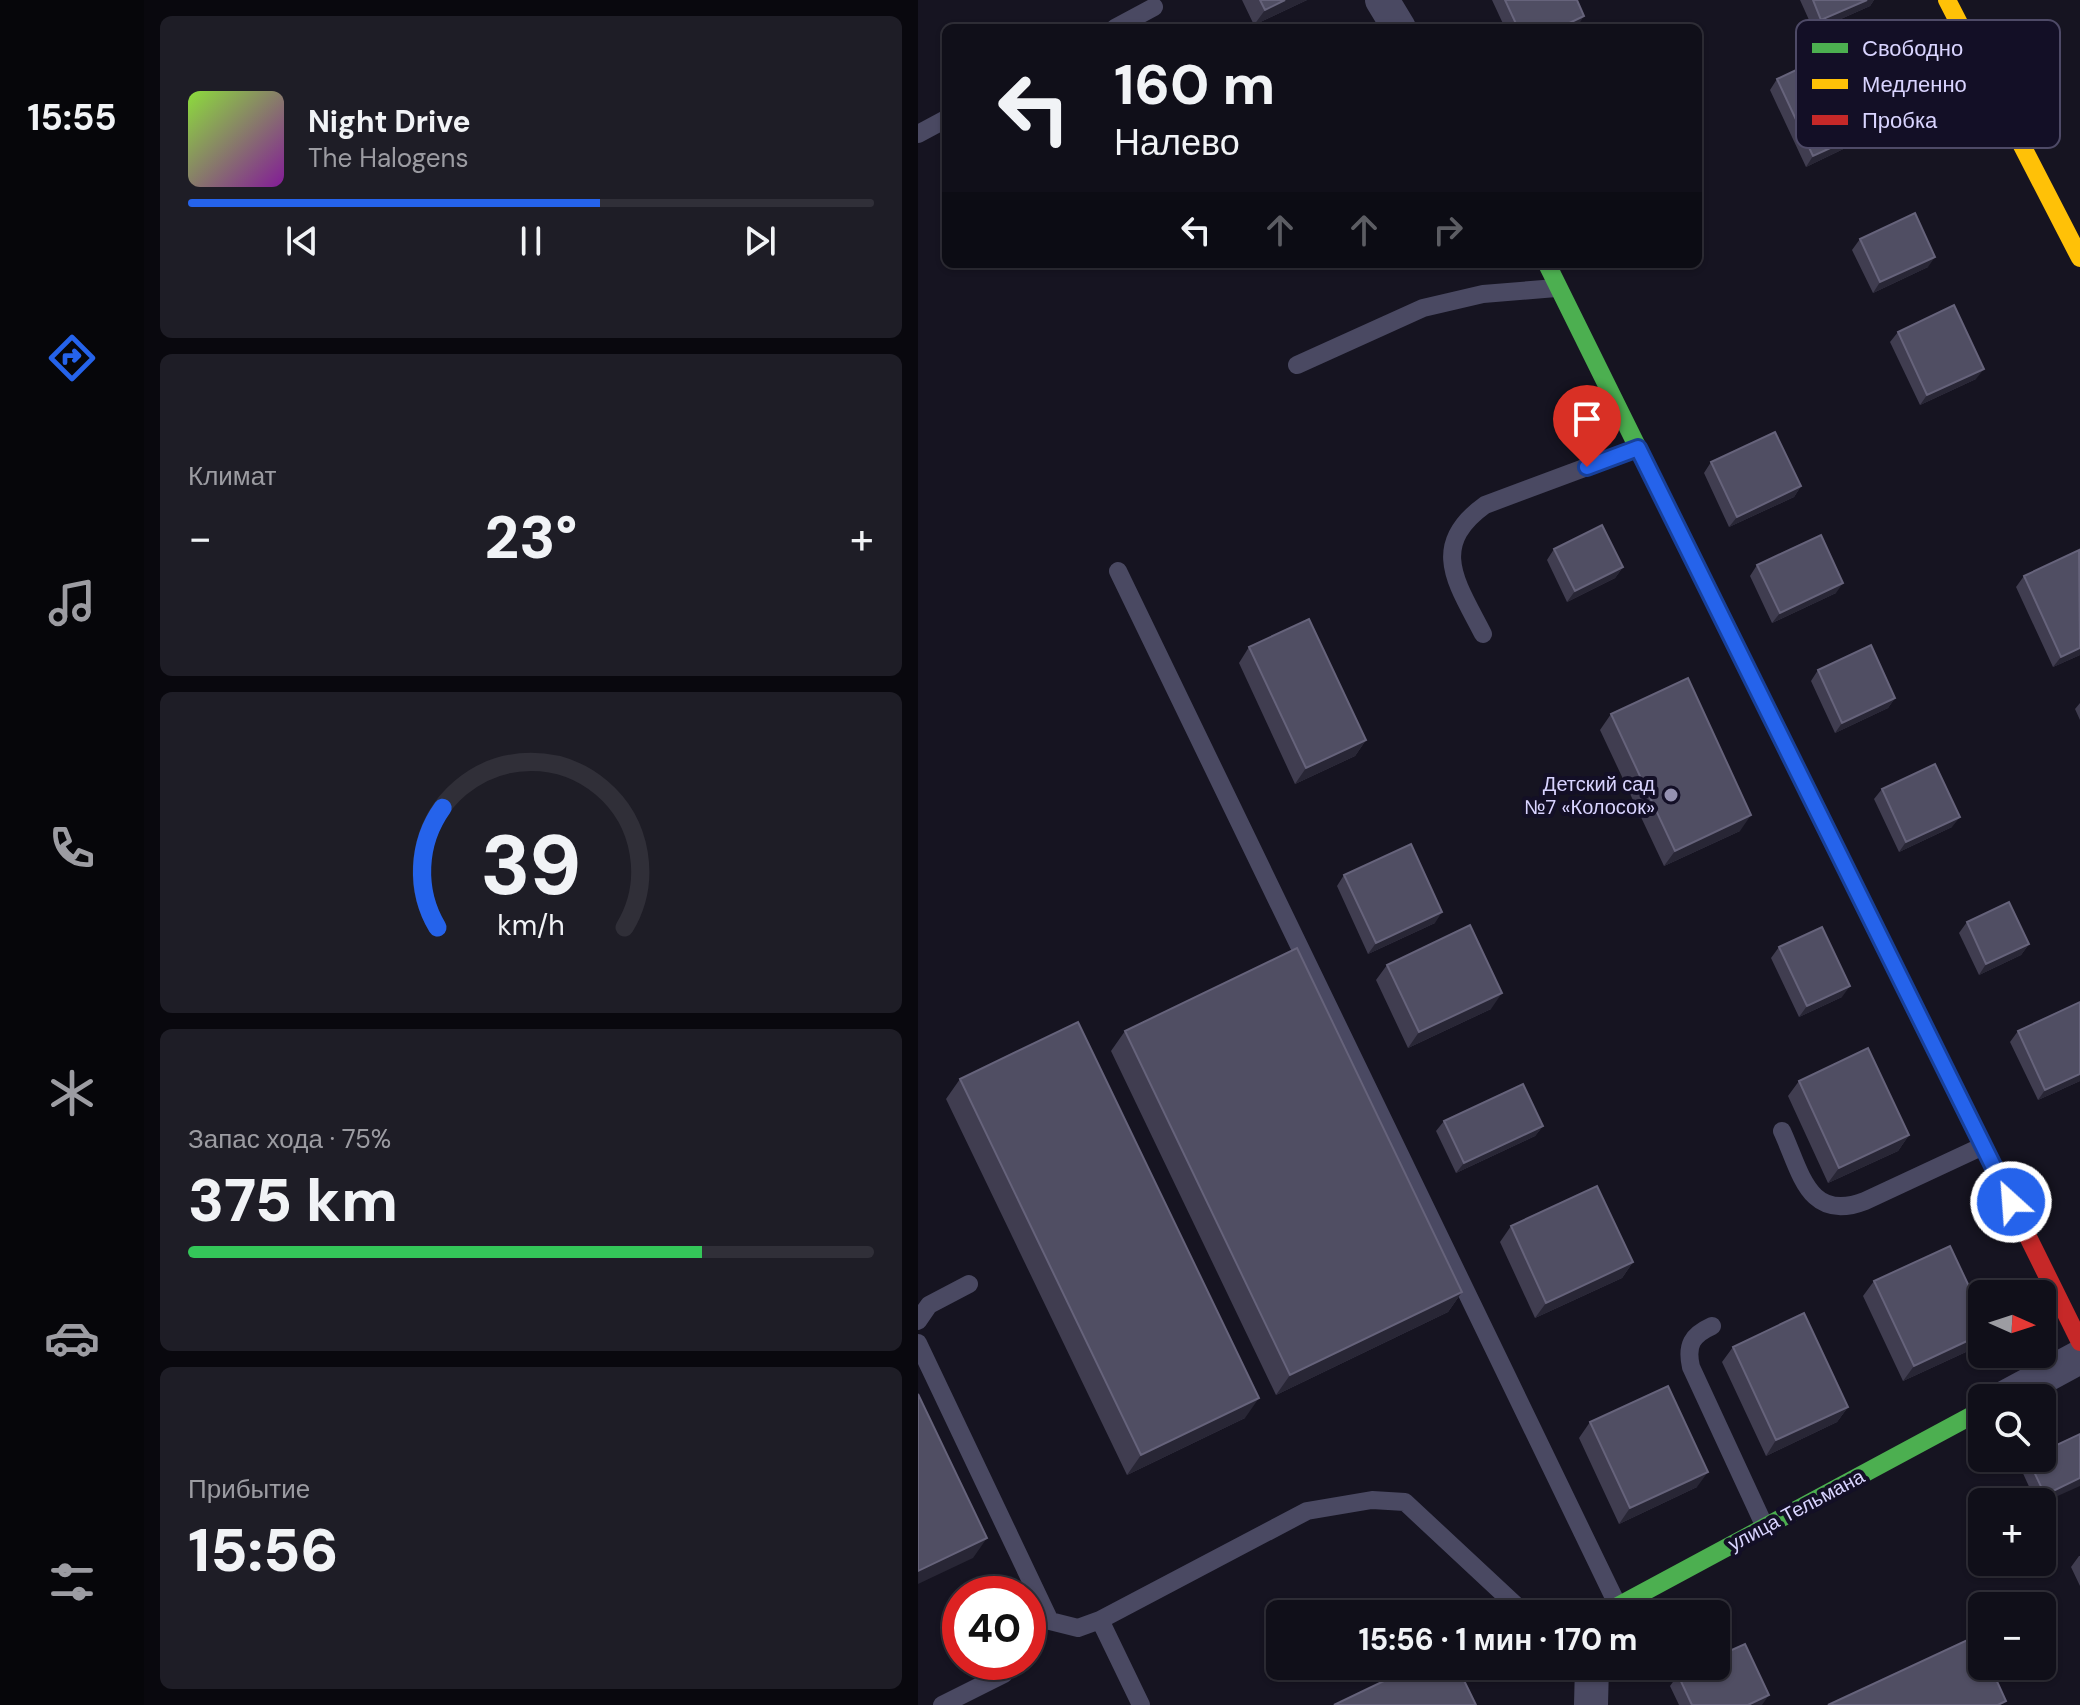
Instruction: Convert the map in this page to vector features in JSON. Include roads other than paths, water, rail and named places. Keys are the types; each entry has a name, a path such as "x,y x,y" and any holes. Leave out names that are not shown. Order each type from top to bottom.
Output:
{"street":[{"path":"1382,0 1397,24"},
{"path":"1947,0 1958,20"},
{"path":"2026,148 2076,241"},
{"path":"1549,268 2080,1342"},
{"path":"2030,1384 2080,1357"},
{"name":"улица Тельмана","path":"1634,1600 1968,1418"}],"lane":[{"path":"1122,24 1154,7"},
{"path":"918,134 942,121"},
{"path":"1297,365 1423,308 1483,294 1559,288"},
{"path":"1483,634 1455,577 1451,548 1464,520 1485,505 1638,448"},
{"path":"1118,571 1611,1600"},
{"path":"1782,1131 1813,1199 1828,1206 1848,1208 1983,1146"},
{"path":"918,1321 929,1305 969,1284"},
{"path":"1712,1326 1697,1333 1691,1341 1691,1367 1765,1527"},
{"path":"918,1343 1050,1621 1078,1628 1100,1620 1307,1511 1372,1500 1405,1502 1510,1600"},
{"path":"1100,1620 1141,1705"},
{"path":"942,1705 992,1680"}],"place":[{"name":"Детский сад №7 «Колосок»","path":"1671,795"}]}
